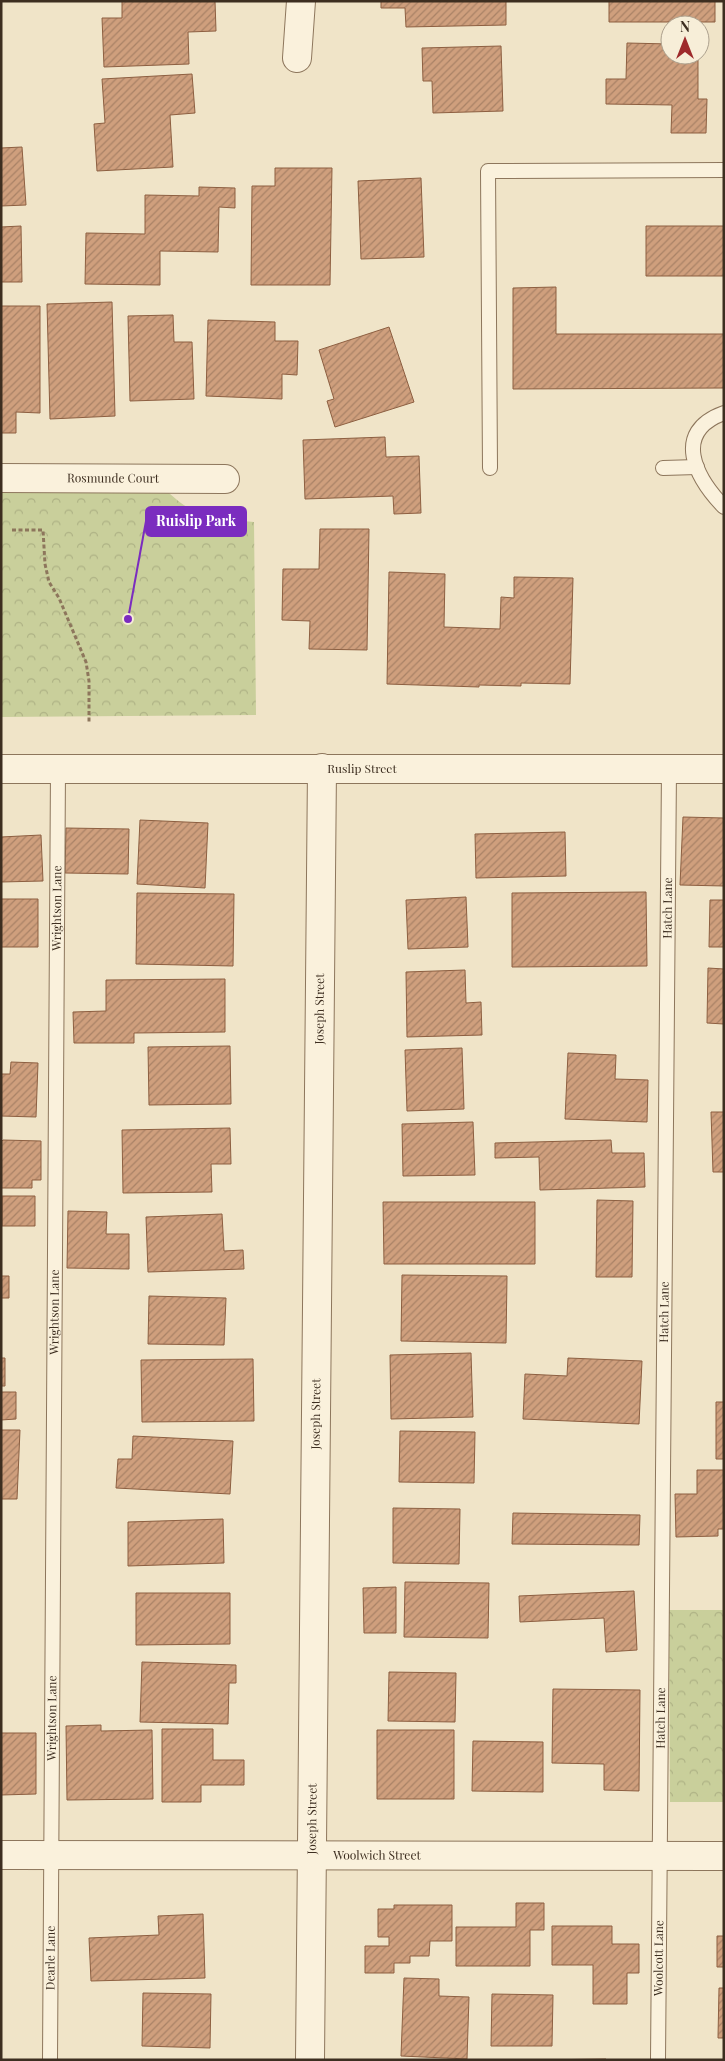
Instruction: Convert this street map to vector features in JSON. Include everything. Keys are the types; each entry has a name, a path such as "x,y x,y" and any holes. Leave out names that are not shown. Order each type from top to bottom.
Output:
{"street":[{"path":"297,58 300,1"},
{"name":"Rosmunde Court","path":"1,478 225,480"},
{"name":"Joseph Street","path":"310,2060 322,768"},
{"name":"Ruslip Street","path":"1,769 724,770"},
{"name":"Woolwich Street","path":"1,1855 724,1856"}],"lane":[{"path":"490,468 488,171 724,170"},
{"path":"724,413 708,421 697,434 693,451 697,467 706,487 724,507"},
{"path":"663,468 697,467"},
{"name":"Wrightson Lane","path":"52,1855 58,769"},
{"name":"Hatch Lane","path":"659,1856 669,769"},
{"name":"Dearle Lane","path":"50,2060 52,1855"},
{"name":"Woolcott Lane","path":"658,2060 659,1856"}],"path":[{"path":"12,530 43,530 45,564 49,582 86,662 89,681 88,722"}],"green space":[{"path":"1,491 167,491 187,507 207,516 254,522 256,715 1,717"},
{"path":"669,1610 724,1610 724,1802 670,1802"}],"building":[{"path":"122,1 215,1 216,31 188,32 189,64 104,67 102,18 122,18"},
{"path":"381,1 506,1 506,25 406,27 405,8 381,8"},
{"path":"609,1 715,1 715,22 710,22 710,15 660,15 660,22 609,22"},
{"path":"627,43 660,44 660,65 698,65 698,99 707,99 706,133 671,133 672,105 606,104 606,79 626,79"},
{"path":"501,46 503,111 433,113 432,81 423,81 422,48"},
{"path":"192,74 195,113 170,115 173,167 97,171 94,124 105,123 102,79"},
{"path":"22,147 26,205 1,206 1,148"},
{"path":"275,168 332,168 330,285 251,285 252,186 275,186"},
{"path":"421,178 424,257 361,259 358,181"},
{"path":"199,187 235,188 235,208 219,207 218,252 160,251 160,285 85,284 86,233 145,234 145,195 199,196"},
{"path":"21,226 22,282 1,282 1,227"},
{"path":"646,226 724,226 724,276 646,276"},
{"path":"556,287 556,334 724,334 724,388 513,389 513,288"},
{"path":"112,302 115,416 50,419 47,304"},
{"path":"1,306 40,306 40,413 16,412 16,433 1,433"},
{"path":"173,315 174,342 192,342 194,399 130,401 128,316"},
{"path":"208,320 275,322 275,341 298,341 297,375 282,374 282,399 206,396"},
{"path":"389,327 414,402 335,427 327,401 334,399 319,350"},
{"path":"385,437 386,457 419,456 421,513 394,514 393,496 305,499 303,440"},
{"path":"320,529 369,529 367,650 309,649 310,621 282,620 283,569 319,569"},
{"path":"389,572 445,574 444,627 500,629 501,597 514,598 514,577 573,578 570,684 521,683 521,686 479,685 479,687 387,684"},
{"path":"683,817 724,818 724,886 680,885"},
{"path":"140,820 208,823 205,888 137,884"},
{"path":"66,828 129,829 128,874 65,873"},
{"path":"565,832 566,876 476,878 475,834"},
{"path":"41,835 43,881 1,882 1,837"},
{"path":"646,892 647,966 512,967 512,893"},
{"path":"137,893 234,894 233,966 136,964"},
{"path":"466,897 468,947 408,949 406,900"},
{"path":"1,899 38,899 38,947 1,947"},
{"path":"710,900 724,900 724,947 709,947"},
{"path":"708,968 724,969 724,1024 707,1023"},
{"path":"465,970 466,1003 481,1002 482,1035 407,1037 406,972"},
{"path":"225,979 225,1032 134,1033 134,1043 74,1043 73,1012 106,1011 106,980"},
{"path":"230,1046 231,1104 149,1105 148,1047"},
{"path":"462,1048 464,1109 407,1111 405,1050"},
{"path":"568,1053 616,1055 615,1079 648,1080 647,1122 565,1119"},
{"path":"11,1062 38,1063 36,1117 1,1116 1,1074 10,1074"},
{"path":"711,1112 724,1112 724,1172 713,1172"},
{"path":"473,1122 475,1175 403,1176 402,1124"},
{"path":"230,1128 231,1164 211,1164 212,1192 123,1193 122,1130"},
{"path":"3,1140 41,1141 41,1180 32,1180 32,1188 1,1188 1,1142"},
{"path":"611,1140 612,1153 644,1153 645,1187 540,1190 539,1157 495,1158 495,1143"},
{"path":"2,1196 35,1196 35,1226 2,1226"},
{"path":"597,1200 633,1201 632,1277 596,1277"},
{"path":"383,1202 535,1202 535,1264 384,1264"},
{"path":"68,1211 107,1212 106,1234 129,1234 129,1269 67,1268"},
{"path":"222,1214 224,1251 243,1250 244,1269 148,1272 146,1217"},
{"path":"402,1275 507,1276 506,1343 401,1341"},
{"path":"1,1276 9,1276 9,1298 1,1298"},
{"path":"149,1296 226,1298 224,1345 148,1344"},
{"path":"471,1353 473,1417 391,1419 390,1355"},
{"path":"1,1358 5,1358 5,1386 1,1386"},
{"path":"568,1358 642,1361 639,1424 523,1419 525,1374 567,1376"},
{"path":"253,1359 254,1421 142,1422 141,1360"},
{"path":"1,1392 16,1392 16,1419 1,1420"},
{"path":"716,1402 724,1402 724,1459 716,1459"},
{"path":"1,1430 20,1430 17,1499 1,1499"},
{"path":"400,1431 475,1432 474,1483 399,1482"},
{"path":"133,1436 233,1441 230,1494 116,1488 118,1459 132,1459"},
{"path":"697,1470 724,1470 724,1529 718,1529 718,1536 676,1537 675,1494 697,1494"},
{"path":"393,1508 460,1509 459,1564 393,1563"},
{"path":"513,1513 640,1515 639,1545 512,1544"},
{"path":"223,1519 224,1563 128,1566 128,1522"},
{"path":"405,1582 489,1583 488,1638 404,1637"},
{"path":"396,1587 396,1633 364,1633 363,1588"},
{"path":"634,1591 637,1650 606,1652 604,1618 520,1622 519,1596"},
{"path":"136,1593 230,1593 230,1644 136,1645"},
{"path":"142,1662 236,1665 236,1683 229,1683 228,1724 140,1722"},
{"path":"389,1672 456,1673 455,1722 388,1721"},
{"path":"553,1689 640,1690 639,1791 604,1790 604,1764 552,1763"},
{"path":"101,1725 101,1731 152,1730 153,1799 67,1800 66,1726"},
{"path":"162,1729 213,1729 213,1760 244,1760 244,1785 201,1785 201,1802 162,1802"},
{"path":"377,1730 454,1730 454,1799 377,1799"},
{"path":"1,1733 36,1733 36,1794 1,1795"},
{"path":"473,1741 543,1742 543,1792 472,1791"},
{"path":"516,1903 544,1903 544,1930 530,1930 530,1966 456,1966 456,1927 516,1927"},
{"path":"394,1905 452,1905 452,1941 430,1941 429,1956 410,1956 410,1963 394,1963 394,1973 365,1973 365,1946 389,1946 389,1937 378,1937 378,1909 394,1909"},
{"path":"203,1914 205,1978 91,1981 89,1938 159,1935 158,1916"},
{"path":"552,1926 612,1926 612,1944 639,1944 639,1973 627,1973 627,2004 593,2004 593,1965 552,1965"},
{"path":"717,1936 724,1936 724,1967 717,1967"},
{"path":"404,1978 439,1979 439,1996 469,1997 467,2059 401,2056"},
{"path":"719,1988 724,1988 724,2038 718,2038"},
{"path":"143,1993 211,1994 210,2048 142,2046"},
{"path":"492,1994 553,1995 552,2046 491,2046"},
{"path":"606,2059 606,2060 536,2060"}],"place":[{"name":"Ruislip Park","path":"128,619"}]}
